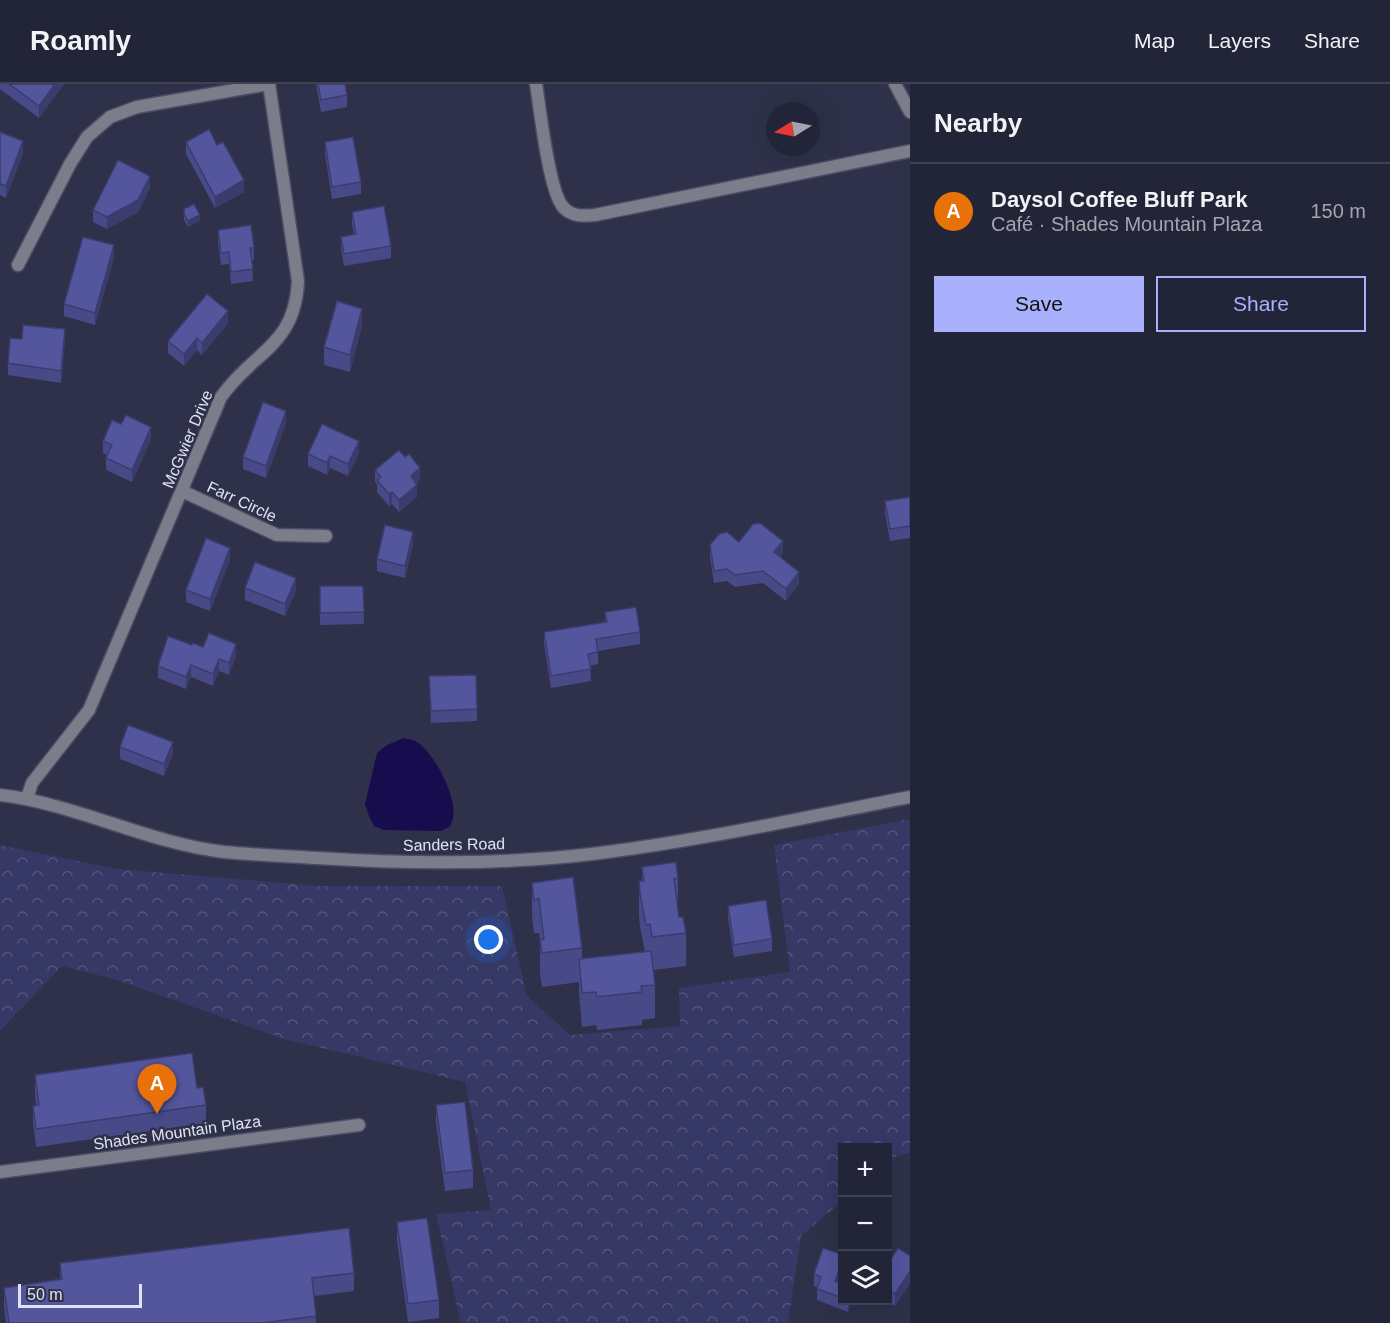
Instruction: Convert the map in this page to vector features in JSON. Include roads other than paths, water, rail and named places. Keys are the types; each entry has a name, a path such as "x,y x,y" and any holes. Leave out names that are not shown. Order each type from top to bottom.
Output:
{"street":[{"path":"18,266 78,149 98,125 137,107 269,84"},
{"name":"McGwier Drive","path":"27,798 32,783 89,710 221,397 237,376 271,348 284,333 297,300 298,281 269,84"},
{"path":"536,84 553,186 562,207 576,216 595,215 910,151"},
{"path":"895,84 910,112"},
{"name":"Farr Circle","path":"182,491 278,535 326,536"},
{"name":"Sanders Road","path":"0,795 27,798 158,838 223,852 409,862 542,859 599,853 709,836 910,796"},
{"name":"Shades Mountain Plaza","path":"0,1172 359,1125"}],"place":[{"name":"Daysol Coffee Bluff Park","path":"157,1114"}]}
